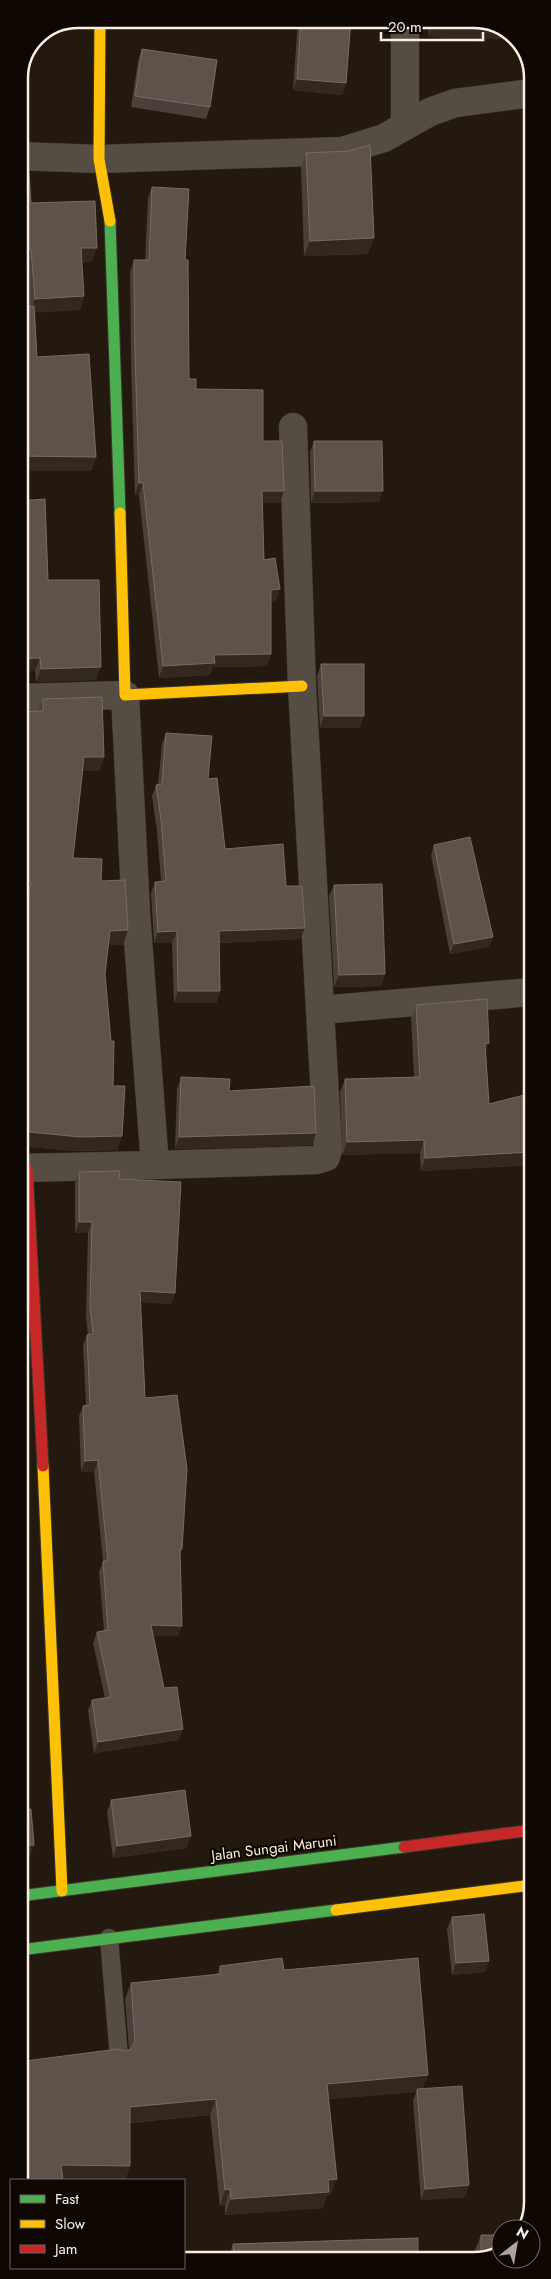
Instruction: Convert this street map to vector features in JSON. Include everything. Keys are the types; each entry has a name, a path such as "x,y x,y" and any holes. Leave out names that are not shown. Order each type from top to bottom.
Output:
{"street":[{"path":"100,28 99,159 111,226 125,695 136,913 155,1165"},
{"path":"405,28 405,124"},
{"path":"28,156 99,159 342,151 384,138 405,124 455,103 524,94"},
{"path":"28,1168 317,1160 326,1157 328,1149 302,686 293,428"},
{"path":"28,698 302,686"},
{"path":"320,1010 524,993"},
{"path":"28,1251 54,1684 62,1891"},
{"name":"Jalan Sungai Maruni","path":"28,1895 524,1831"},
{"path":"28,1949 524,1886"}],"lane":[{"path":"109,1938 119,2057"}],"building":[{"path":"300,28 350,28 346,83 297,79"},
{"path":"142,49 217,60 210,107 135,96"},
{"path":"370,145 374,238 310,241 306,153 348,151"},
{"path":"28,158 31,203 95,201 97,248 81,248 84,296 35,299 31,250 28,250"},
{"path":"152,187 189,189 185,260 188,260 189,379 196,379 196,389 263,390 263,441 282,441 284,491 262,491 264,560 275,558 280,589 271,590 271,654 214,655 215,663 163,666 143,483 139,483 135,352 134,260 149,260"},
{"path":"28,306 34,306 37,357 89,354 96,457 28,456"},
{"path":"314,441 382,441 383,491 315,491"},
{"path":"45,499 48,580 99,580 101,667 41,669 40,658 28,659 28,500"},
{"path":"321,664 364,664 364,716 324,716"},
{"path":"102,697 104,757 84,757 73,858 102,859 101,881 125,880 128,930 110,931 105,974 111,1041 114,1041 113,1086 125,1086 122,1136 80,1137 28,1132 28,894 31,882 28,882 28,712 43,711 43,699"},
{"path":"166,733 212,736 208,779 217,778 225,849 283,844 286,886 302,886 305,928 219,931 220,991 178,991 177,931 158,932 155,882 166,881 156,785 162,784"},
{"path":"470,837 493,937 454,944 434,845"},
{"path":"382,884 385,974 339,975 334,885"},
{"path":"487,999 489,1043 485,1044 489,1104 524,1095 524,1152 425,1158 424,1140 347,1142 345,1079 420,1077 416,1005"},
{"path":"181,1077 230,1079 229,1091 314,1086 316,1133 179,1137"},
{"path":"120,1171 119,1179 181,1182 175,1293 140,1291 145,1398 177,1395 187,1469 182,1549 180,1549 182,1626 151,1625 164,1688 177,1687 183,1729 98,1742 92,1700 111,1697 97,1632 108,1630 103,1561 108,1561 98,1460 85,1461 83,1406 90,1405 87,1335 93,1334 90,1306 92,1222 79,1222 79,1172"},
{"path":"185,1790 191,1836 117,1846 111,1800"},
{"path":"28,1809 31,1809 34,1845 28,1845"},
{"path":"484,1914 489,1961 456,1963 452,1917"},
{"path":"282,1958 284,1970 418,1958 428,2075 327,2084 337,2179 328,2180 329,2192 231,2199 230,2189 225,2190 216,2099 130,2107 130,2166 61,2165 63,2179 28,2179 28,2061 131,2049 135,2041 131,1983 221,1974 220,1966"},
{"path":"462,2086 469,2185 425,2189 417,2089"},
{"path":"481,2235 491,2235 491,2249 481,2251"},
{"path":"418,2238 418,2252 234,2251 233,2244"}],"traffic: fast":[{"path":"110,221 120,513"},
{"path":"28,1895 404,1847"},
{"path":"28,1949 336,1910"}],"traffic: slow":[{"path":"100,28 99,159 110,221"},
{"path":"120,513 125,695 302,686"},
{"path":"43,1466 62,1891"},
{"path":"336,1910 524,1886"}],"traffic: jam":[{"path":"28,1188 43,1466"},
{"path":"404,1847 524,1831"}]}
